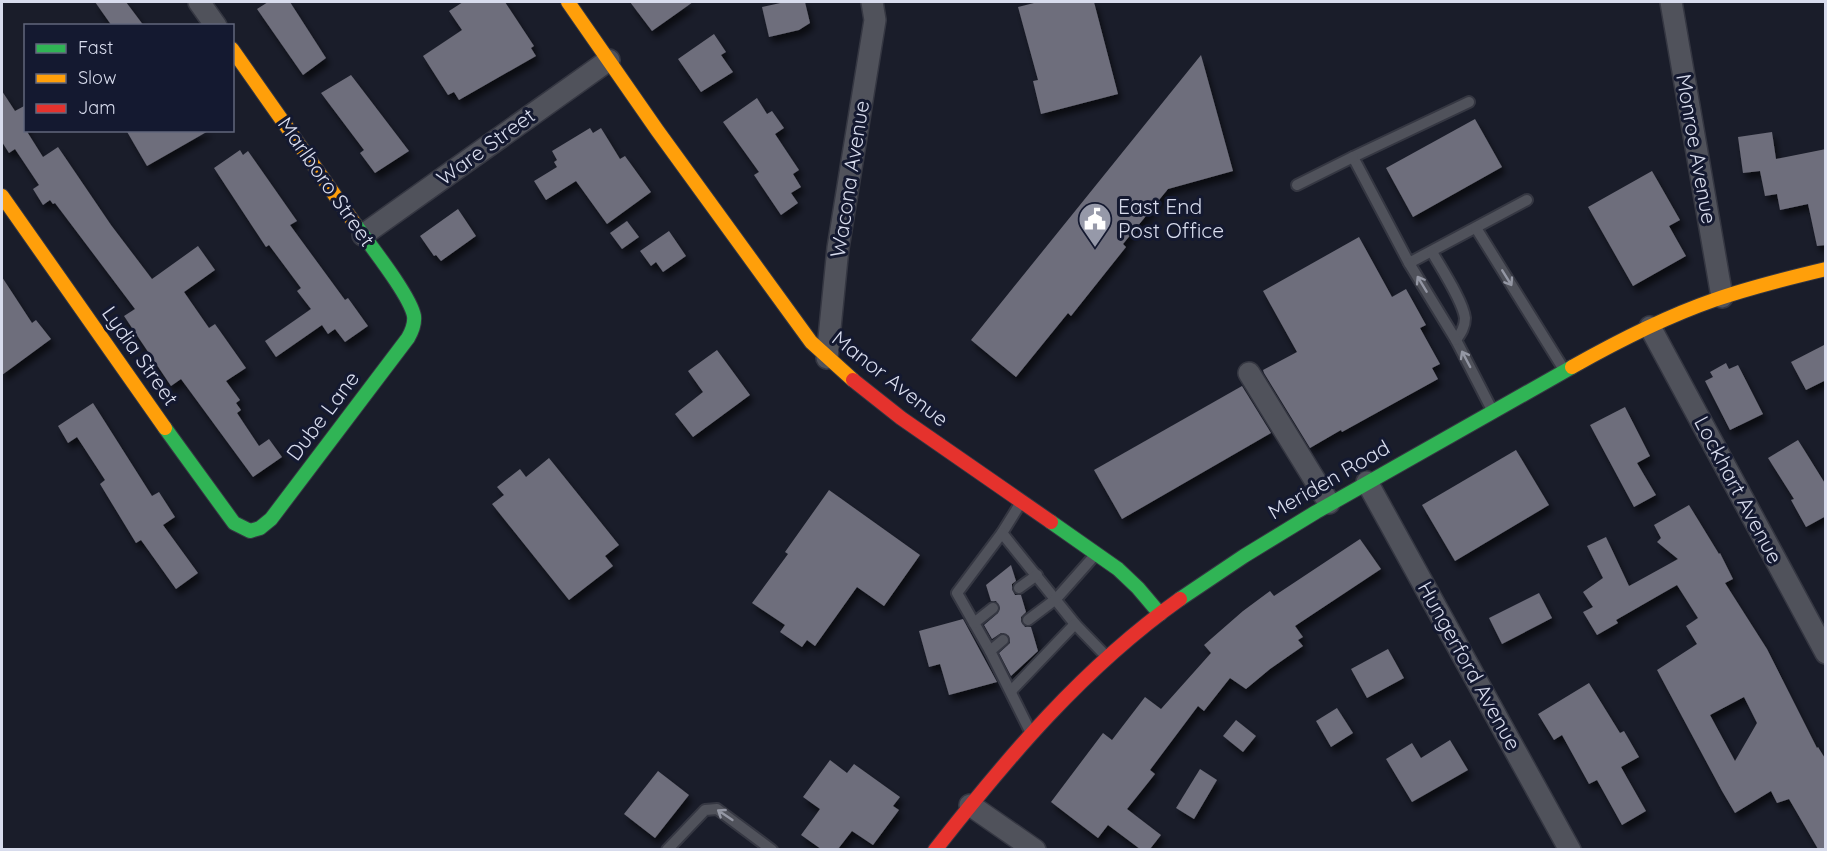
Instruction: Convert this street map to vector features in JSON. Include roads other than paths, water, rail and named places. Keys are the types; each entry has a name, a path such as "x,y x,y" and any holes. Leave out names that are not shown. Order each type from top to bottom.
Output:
{"main road":[{"name":"Manor Avenue","path":"568,2 795,322 827,358 901,418 1129,578 1160,614"},
{"name":"Marlboro Street","path":"234,52 408,300 415,317"},
{"name":"Lydia Street","path":"2,196 228,517 237,526 252,531"},
{"name":"Meriden Road","path":"935,849 1032,733 1107,657 1160,614 1257,547 1329,503 1565,370 1650,327 1722,297 1826,269"},
{"name":"Dube Lane","path":"252,531 260,529 272,519 408,338 415,317"}],"street":[{"path":"199,2 215,24"},
{"name":"Wacona Avenue","path":"827,358 838,249 875,20 872,2"},
{"name":"Monroe Avenue","path":"1671,2 1722,297"},
{"name":"Ware Street","path":"363,235 609,60"},
{"name":"Lockhart Avenue","path":"1650,327 1826,653"},
{"path":"1249,373 1329,503"},
{"name":"Hungerford Avenue","path":"1367,482 1570,849"},
{"path":"970,805 1035,849"}],"lane":[{"path":"1297,185 1469,102"},
{"path":"1353,157 1409,263 1456,340 1493,411"},
{"path":"1409,263 1527,200"},
{"path":"1476,228 1565,370"},
{"path":"1432,252 1462,307 1465,318 1463,329 1456,340"},
{"path":"1022,501 1002,533 957,592 1032,733"},
{"path":"1002,533 1075,624 1107,657"},
{"path":"1028,620 1056,599 1096,553"},
{"path":"1018,588 1037,575"},
{"path":"974,623 993,608"},
{"path":"1011,691 1075,624"},
{"path":"990,651 1003,640"},
{"path":"667,849 705,810 717,809 772,849"}],"place":[{"name":"East End Post Office","path":"1095,248"}]}
